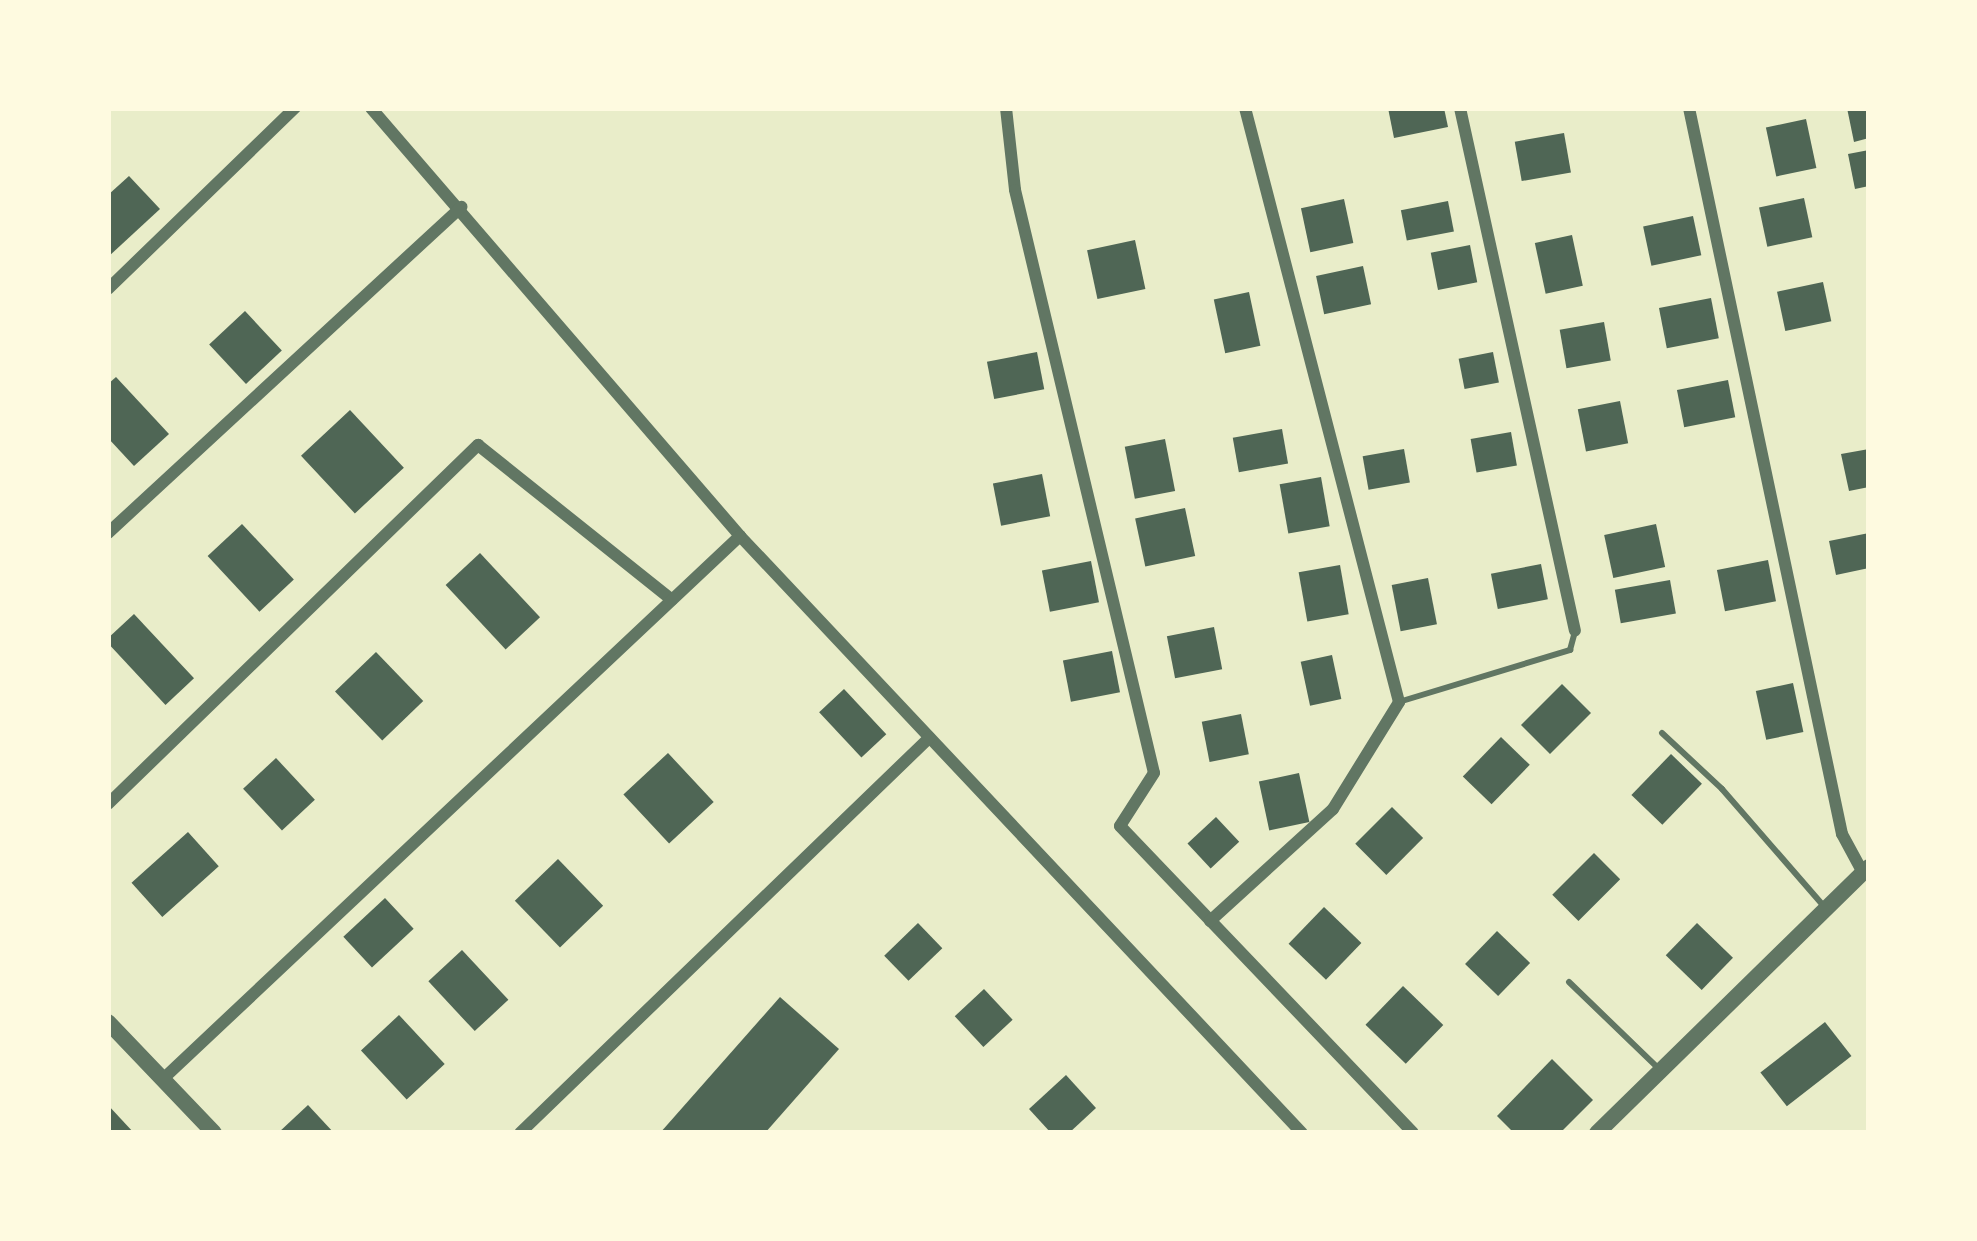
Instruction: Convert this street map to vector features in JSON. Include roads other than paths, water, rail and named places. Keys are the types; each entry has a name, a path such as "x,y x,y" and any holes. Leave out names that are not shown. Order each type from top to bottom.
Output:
{"street":[{"path":"108,289 296,108"},
{"path":"371,108 740,536 1302,1133"},
{"path":"1006,108 1015,190 1154,773 1120,826 1413,1133"},
{"path":"1210,921 1333,809 1399,702 1245,108"},
{"path":"1460,108 1575,632"},
{"path":"1598,1133 1866,869 1842,834 1689,108"},
{"path":"108,533 461,207"},
{"path":"108,804 478,446 672,600"},
{"path":"164,1078 740,536"},
{"path":"520,1133 928,738"},
{"path":"108,1022 214,1133"}],"lane":[{"path":"1399,702 1570,650 1575,632"},
{"path":"1662,733 1722,788 1826,907"},
{"path":"1569,982 1660,1071"}]}
